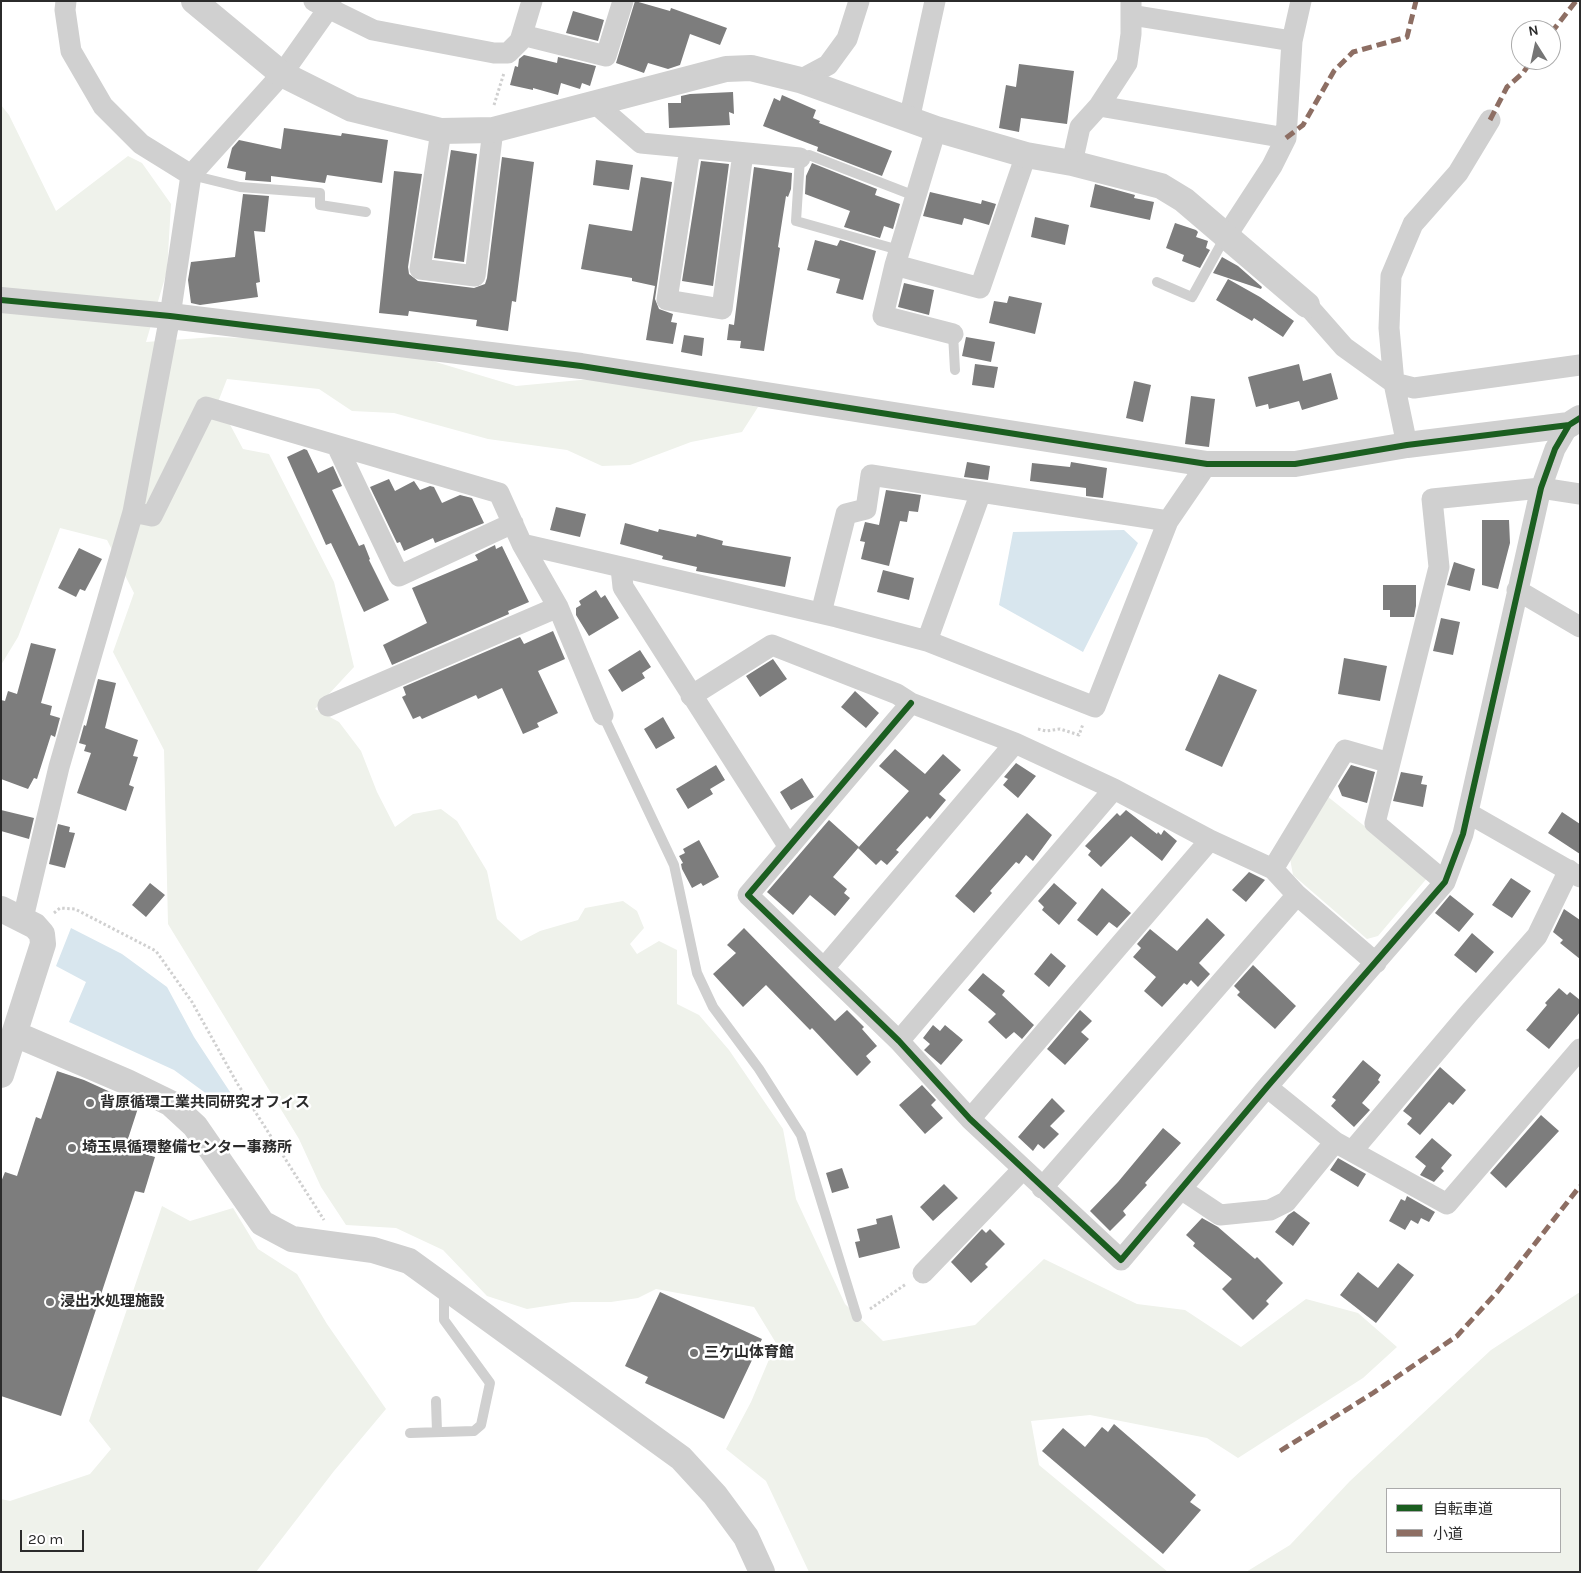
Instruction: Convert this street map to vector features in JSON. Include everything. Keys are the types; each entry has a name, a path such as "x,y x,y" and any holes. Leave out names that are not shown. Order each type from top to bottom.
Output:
{"street":[{"path":"66,1 64,10 71,51 103,106 140,144 191,175"},
{"path":"194,1 282,74 352,109 441,131 493,130 726,69 751,68 800,80 936,129 1026,155 1072,163 1161,186 1184,200 1227,234 1307,305 1344,347 1394,383 1414,388 1580,365"},
{"path":"1,1074 41,955 42,934 20,918 59,767 133,512 170,316 191,175 282,74 324,4 373,30 508,53 520,41 532,1"},
{"path":"522,35 606,56 623,1"},
{"path":"800,80 828,65 847,40 859,1"},
{"path":"909,120 935,1"},
{"path":"1227,234 1272,166 1286,138 1292,41 1301,1"},
{"path":"1072,163 1080,128 1099,106 1127,63 1132,34 1131,8 1292,41"},
{"path":"596,104 640,143 800,158"},
{"path":"1099,106 1286,138"},
{"path":"1407,445 1394,383 1389,328 1390,276 1413,224 1458,173 1490,120"},
{"path":"936,129 897,258 883,316 953,334"},
{"path":"441,131 420,269 475,276 493,130"},
{"path":"690,148 667,300 722,309 743,154"},
{"path":"897,258 980,288 1026,155"},
{"path":"1,300 170,316 581,366 1207,464 1295,464 1407,445 1574,422"},
{"path":"133,512 152,516 206,407 499,493 522,544 558,606 603,715"},
{"path":"911,703 748,896 899,1041 970,1119 1121,1260 1267,1087 1445,882 1463,834 1516,590 1541,488 1555,449 1574,422"},
{"path":"337,446 399,576 513,523"},
{"path":"522,544 821,613 927,641 1095,707 1168,521 1207,464"},
{"path":"821,613 846,514 866,509 871,475 1168,521"},
{"path":"1445,882 1376,822 1439,567 1432,499 1541,488 1580,494"},
{"path":"927,641 981,492"},
{"path":"622,568 623,587 789,847"},
{"path":"1516,590 1580,627"},
{"path":"328,706 558,606"},
{"path":"692,696 772,645 897,694 911,703 1015,743 1114,788 1210,840 1273,869 1297,895 1376,963"},
{"path":"824,968 1015,743"},
{"path":"1273,869 1345,750 1390,763"},
{"path":"899,1041 1114,788"},
{"path":"1181,1189 1220,1215 1270,1210 1286,1202 1344,1146 1469,1013 1537,936 1574,874 1468,813"},
{"path":"970,1119 1210,840"},
{"path":"1042,1188 1297,895"},
{"path":"15,1034 127,1082 170,1103 194,1126 262,1223 292,1239 373,1250 409,1261 444,1286 681,1458 715,1495 746,1537 762,1572"},
{"path":"1267,1087 1344,1146 1447,1204 1580,1049"},
{"path":"923,1273 1023,1169"}],"lane":[{"path":"897,258 796,221 800,158 809,155 915,196"},
{"path":"191,175 240,187 320,194 320,205 366,212"},
{"path":"1157,282 1192,297 1227,234"},
{"path":"953,334 956,370"},
{"path":"603,715 674,865 697,974 713,1007 759,1069 802,1136 857,1317"},
{"path":"410,1433 474,1431 481,1424 490,1383 444,1320 444,1286"},
{"path":"436,1401 437,1432"}],"path":[{"path":"493,130 490,119 508,62 508,53"},
{"path":"1046,731 1060,729"},
{"path":"20,918 60,908 75,909 156,951 192,1002 237,1083 317,1205 325,1221 324,1243"},
{"path":"857,1317 923,1273"}],"shaded area":[{"path":"1,105 9,115 56,211 128,156 142,163 171,204 167,271 146,342 214,337 308,340 419,357 516,386 591,379 758,407 742,432 691,442 630,465 602,466 567,450 488,439 394,413 352,411 319,389 227,379 218,402 243,449 269,454 334,582 354,667 315,709 339,722 361,751 377,792 395,827 413,814 441,809 457,821 487,871 497,919 521,941 540,931 578,920 585,908 623,901 637,911 644,928 630,944 637,954 659,941 677,950 677,1004 699,1015 729,1050 783,1129 796,1199 845,1304 883,1341 975,1325 1044,1259 1137,1304 1185,1310 1241,1347 1306,1299 1358,1313 1397,1347 1363,1378 1238,1458 1207,1438 1090,1415 1031,1421 1039,1465 1168,1572 809,1572 766,1481 726,1449 751,1402 776,1343 754,1307 656,1289 638,1298 611,1302 572,1302 527,1309 487,1296 443,1250 396,1228 346,1225 321,1187 299,1139 168,924 164,750 113,652 134,593 107,540 60,528 18,637 1,665"},
{"path":"1124,530 1138,543 1083,652 999,605 1013,532"},
{"path":"1327,796 1428,877 1378,936 1367,939 1293,875 1289,853"},
{"path":"71,928 122,954 167,987 194,1037 232,1095 222,1105 174,1070 69,1022 86,982 56,966"},
{"path":"162,1206 190,1221 233,1208 258,1249 297,1274 327,1324 386,1409 334,1471 256,1572 1,1572 1,1499 10,1501 90,1474 111,1449 89,1421"},
{"path":"1580,1292 1580,1572 1246,1572 1290,1545 1350,1481 1491,1350"}],"building":[{"path":"635,1 670,11 671,8 727,28 720,45 690,34 680,65 668,69 648,63 644,73 616,63"},
{"path":"573,11 604,20 598,41 566,33"},
{"path":"524,55 557,63 558,57 596,66 590,86 582,83 580,89 561,83 558,95 533,88 533,90 510,85 515,66 518,67 519,59"},
{"path":"1019,64 1074,71 1067,124 1021,118 1019,132 999,128 1006,85 1016,87"},
{"path":"733,92 734,114 729,112 730,125 669,128 668,103 681,103 681,96 690,94"},
{"path":"782,95 816,110 813,118 820,121 819,123 892,151 882,176 817,151 818,147 763,126 774,98 780,101"},
{"path":"284,128 341,136 342,133 388,140 382,183 327,175 325,183 271,176 271,182 245,180 246,172 227,168 232,148 239,140 281,149"},
{"path":"451,150 477,154 464,262 434,258"},
{"path":"502,157 534,162 516,302 512,301 508,331 476,326 477,320 409,311 408,316 379,313 394,171 422,174 408,267 409,274 418,281 474,288 485,284 487,278"},
{"path":"596,160 633,165 629,190 593,185"},
{"path":"701,161 729,164 713,286 682,281"},
{"path":"812,163 877,189 875,195 900,204 893,229 884,226 880,238 844,227 850,211 805,194 806,176"},
{"path":"754,167 792,173 791,189 788,197 786,196 764,351 740,348 741,341 727,340 729,324 734,325"},
{"path":"641,177 672,182 655,299 659,309 673,314 671,322 677,323 673,344 646,340 655,286 632,281 632,278 581,269 589,224 632,231"},
{"path":"1095,184 1135,195 1134,198 1154,202 1150,220 1090,207"},
{"path":"930,192 981,204 982,200 996,204 989,225 964,218 962,225 923,216"},
{"path":"243,194 269,196 265,232 254,231 260,282 256,283 258,297 200,305 191,303 188,280 191,262 235,257"},
{"path":"1035,217 1069,225 1065,245 1031,237"},
{"path":"1175,223 1196,230 1198,232 1196,237 1208,241 1206,248 1210,250 1200,268 1182,261 1184,255 1166,248"},
{"path":"815,240 837,246 840,240 876,251 863,300 836,293 840,279 807,270"},
{"path":"1222,257 1238,266 1262,287 1261,289 1213,273"},
{"path":"1228,279 1260,297 1294,321 1283,337 1254,318 1252,321 1216,300"},
{"path":"904,283 934,290 929,315 898,307"},
{"path":"1009,296 1042,303 1035,334 989,323 994,301 1007,303"},
{"path":"684,335 704,338 702,356 681,352"},
{"path":"966,337 995,342 991,362 962,356"},
{"path":"975,364 998,367 994,388 972,385"},
{"path":"1299,364 1303,381 1331,373 1338,399 1302,410 1299,401 1269,409 1268,404 1256,407 1248,377"},
{"path":"1134,381 1151,385 1143,422 1126,418"},
{"path":"1191,396 1215,399 1209,447 1185,444"},
{"path":"304,449 307,450 318,473 333,466 342,486 332,490 359,546 364,544 369,560 389,600 364,612 331,543 326,545 287,457"},
{"path":"967,462 990,466 988,480 964,477"},
{"path":"1071,462 1107,468 1103,498 1086,496 1086,488 1030,481 1032,463 1070,467"},
{"path":"389,479 395,491 414,481 420,490 430,486 434,487 442,503 460,495 472,498 484,523 435,543 433,538 404,551 400,542 397,543 370,487"},
{"path":"886,490 921,495 918,512 909,511 907,522 900,521 889,566 861,559 865,542 860,541 865,522 879,525"},
{"path":"556,507 586,514 580,537 550,530"},
{"path":"1482,520 1509,520 1510,543 1498,589 1482,585"},
{"path":"625,523 658,532 659,529 696,537 697,534 723,541 722,545 791,557 785,587 696,571 697,567 662,559 663,556 620,544"},
{"path":"495,545 496,549 502,546 529,602 508,611 509,614 392,665 383,645 427,623 412,588 478,560 475,555"},
{"path":"79,548 102,559 85,591 80,589 76,597 58,588"},
{"path":"1454,562 1475,569 1470,591 1447,585"},
{"path":"883,570 914,578 909,600 877,592"},
{"path":"1383,585 1416,585 1414,617 1390,617 1390,610 1383,610"},
{"path":"596,590 601,598 605,595 619,618 589,636 576,615 576,608 581,605 579,601"},
{"path":"1441,618 1460,622 1453,655 1433,651"},
{"path":"553,631 565,659 538,671 558,713 537,723 539,727 523,734 502,688 478,699 476,695 422,719 420,716 413,719 402,697 406,695 403,687 520,637 524,644"},
{"path":"31,643 56,649 41,703 52,706 50,715 60,718 55,737 51,735 37,779 34,778 28,789 1,779 1,700 5,701 8,691 17,694"},
{"path":"640,650 651,667 642,673 645,678 622,692 608,670"},
{"path":"1344,658 1387,666 1380,701 1338,694"},
{"path":"773,659 787,679 760,697 746,676"},
{"path":"1219,674 1257,690 1222,767 1185,750"},
{"path":"98,679 116,683 105,728 138,740 133,756 138,757 129,785 134,787 126,811 77,793 91,753 84,751 86,745 79,743 84,725 86,726"},
{"path":"855,691 879,713 866,728 841,707"},
{"path":"663,717 675,738 656,749 644,729"},
{"path":"895,749 925,774 943,754 961,770 939,794 946,800 930,819 927,816 896,850 899,852 887,865 881,860 876,865 858,848 909,791 879,766"},
{"path":"1016,763 1036,776 1018,798 1003,785 1008,779 1004,777"},
{"path":"716,765 725,780 710,789 713,794 688,809 676,789"},
{"path":"1351,765 1375,772 1367,803 1342,796 1338,786"},
{"path":"1401,772 1423,776 1421,784 1427,785 1423,807 1393,801"},
{"path":"802,778 814,797 791,810 780,792"},
{"path":"1,810 34,818 29,839 1,831"},
{"path":"1126,810 1157,834 1158,832 1161,835 1164,830 1177,841 1162,861 1131,836 1101,867 1088,855 1091,851 1085,846 1117,813 1120,816"},
{"path":"1562,812 1580,824 1580,854 1548,833"},
{"path":"1027,813 1052,835 1033,861 1026,855 1019,864 1016,862 990,891 992,893 974,913 955,896"},
{"path":"829,820 859,847 833,877 847,889 844,893 850,898 835,916 810,895 793,915 767,892"},
{"path":"58,824 70,827 69,832 75,833 65,868 49,864"},
{"path":"699,840 719,877 703,886 701,883 692,888 682,869 681,864 683,863 679,856 685,853 683,849"},
{"path":"1249,872 1265,880 1246,902 1232,890"},
{"path":"1511,878 1531,891 1512,918 1492,905"},
{"path":"150,883 165,895 146,917 132,905"},
{"path":"1054,883 1077,903 1059,925 1042,910 1044,907 1038,901"},
{"path":"1102,888 1131,913 1117,928 1109,922 1097,936 1077,920"},
{"path":"1450,895 1474,914 1459,932 1435,913"},
{"path":"1564,909 1580,920 1580,959 1560,943 1563,940 1553,932"},
{"path":"1207,918 1225,935 1199,963 1210,974 1198,987 1191,980 1187,985 1184,983 1162,1007 1144,991 1156,977 1133,957 1141,948 1137,944 1150,929 1177,951"},
{"path":"744,928 835,1021 847,1010 864,1027 862,1029 877,1046 866,1056 871,1062 857,1076 812,1028 810,1030 766,985 743,1007 713,974 736,953 727,945"},
{"path":"1472,933 1494,952 1476,973 1454,955"},
{"path":"1051,953 1066,966 1049,987 1034,974"},
{"path":"1253,965 1296,1006 1275,1029 1237,995 1240,992 1234,986"},
{"path":"983,973 1005,991 1002,995 1034,1025 1022,1039 1014,1032 1006,1039 988,1022 996,1014 968,990"},
{"path":"1559,988 1567,995 1570,992 1580,1000 1580,1012 1549,1049 1526,1030 1547,1005 1545,1003"},
{"path":"1080,1010 1092,1021 1081,1032 1089,1039 1065,1065 1047,1049"},
{"path":"933,1025 940,1031 945,1025 963,1040 941,1065 924,1050 930,1044 923,1038"},
{"path":"1363,1060 1381,1075 1378,1080 1380,1082 1362,1103 1370,1110 1354,1127 1331,1106 1336,1100 1332,1097"},
{"path":"1440,1067 1466,1090 1453,1105 1449,1102 1420,1135 1407,1124 1412,1118 1403,1111"},
{"name":"浸出水処理施設","path":"57,1071 84,1080 139,1105 125,1148 155,1157 144,1193 135,1191 61,1416 1,1396 1,1182 5,1172 17,1176 36,1117 41,1119"},
{"path":"922,1085 936,1100 931,1105 943,1118 925,1134 899,1105"},
{"path":"1052,1098 1065,1111 1050,1126 1059,1134 1044,1149 1038,1144 1033,1151 1018,1137"},
{"path":"1541,1115 1559,1131 1506,1188 1490,1173"},
{"path":"1163,1128 1181,1143 1145,1183 1147,1185 1123,1211 1126,1215 1110,1231 1090,1211 1118,1182"},
{"path":"1432,1138 1452,1155 1441,1168 1444,1171 1434,1182 1420,1175 1426,1166 1415,1157"},
{"path":"1338,1158 1366,1174 1358,1187 1330,1170"},
{"path":"842,1168 849,1188 832,1193 826,1173"},
{"path":"944,1184 958,1198 933,1221 920,1207"},
{"path":"1407,1196 1435,1212 1429,1222 1421,1218 1418,1224 1411,1220 1405,1230 1389,1221 1401,1199 1405,1201"},
{"path":"1294,1211 1310,1223 1293,1246 1275,1232 1288,1215"},
{"path":"892,1215 900,1248 859,1258 855,1242 860,1241 857,1229 877,1224 876,1219"},
{"path":"1202,1218 1218,1227 1255,1259 1257,1257 1283,1283 1266,1301 1269,1304 1253,1320 1222,1289 1232,1279 1193,1246 1195,1243 1186,1235"},
{"path":"982,1229 986,1233 990,1229 1005,1244 985,1264 988,1267 971,1283 951,1262"},
{"path":"1398,1263 1414,1275 1376,1323 1340,1295 1358,1272 1378,1288"},
{"name":"三ケ山体育館","path":"660,1292 762,1339 724,1419 645,1383 648,1377 625,1366"},
{"path":"1114,1424 1196,1495 1190,1502 1201,1510 1163,1554 1042,1451 1063,1428 1085,1447 1102,1427 1108,1432"}],"marked path":[{"path":"1286,138 1303,125 1334,71 1353,52 1407,37 1416,1"},
{"path":"1561,20 1576,1"},
{"path":"1490,120 1507,87 1525,70"},
{"path":"1280,1451 1373,1393 1457,1336 1498,1291 1580,1186"}],"cycle path":[{"path":"1,300 170,316 581,366 1207,464 1295,464 1407,445 1569,425 1580,418"},
{"path":"911,703 748,895 899,1041 970,1119 1121,1260 1267,1087 1445,882 1463,834 1541,488 1555,449 1569,425"}],"place":[{"name":"背原循環工業共同研究オフィス","path":"90,1103"},
{"name":"埼玉県循環整備センター事務所","path":"72,1148"},
{"name":"浸出水処理施設","path":"50,1302"},
{"name":"三ケ山体育館","path":"694,1353"}]}
